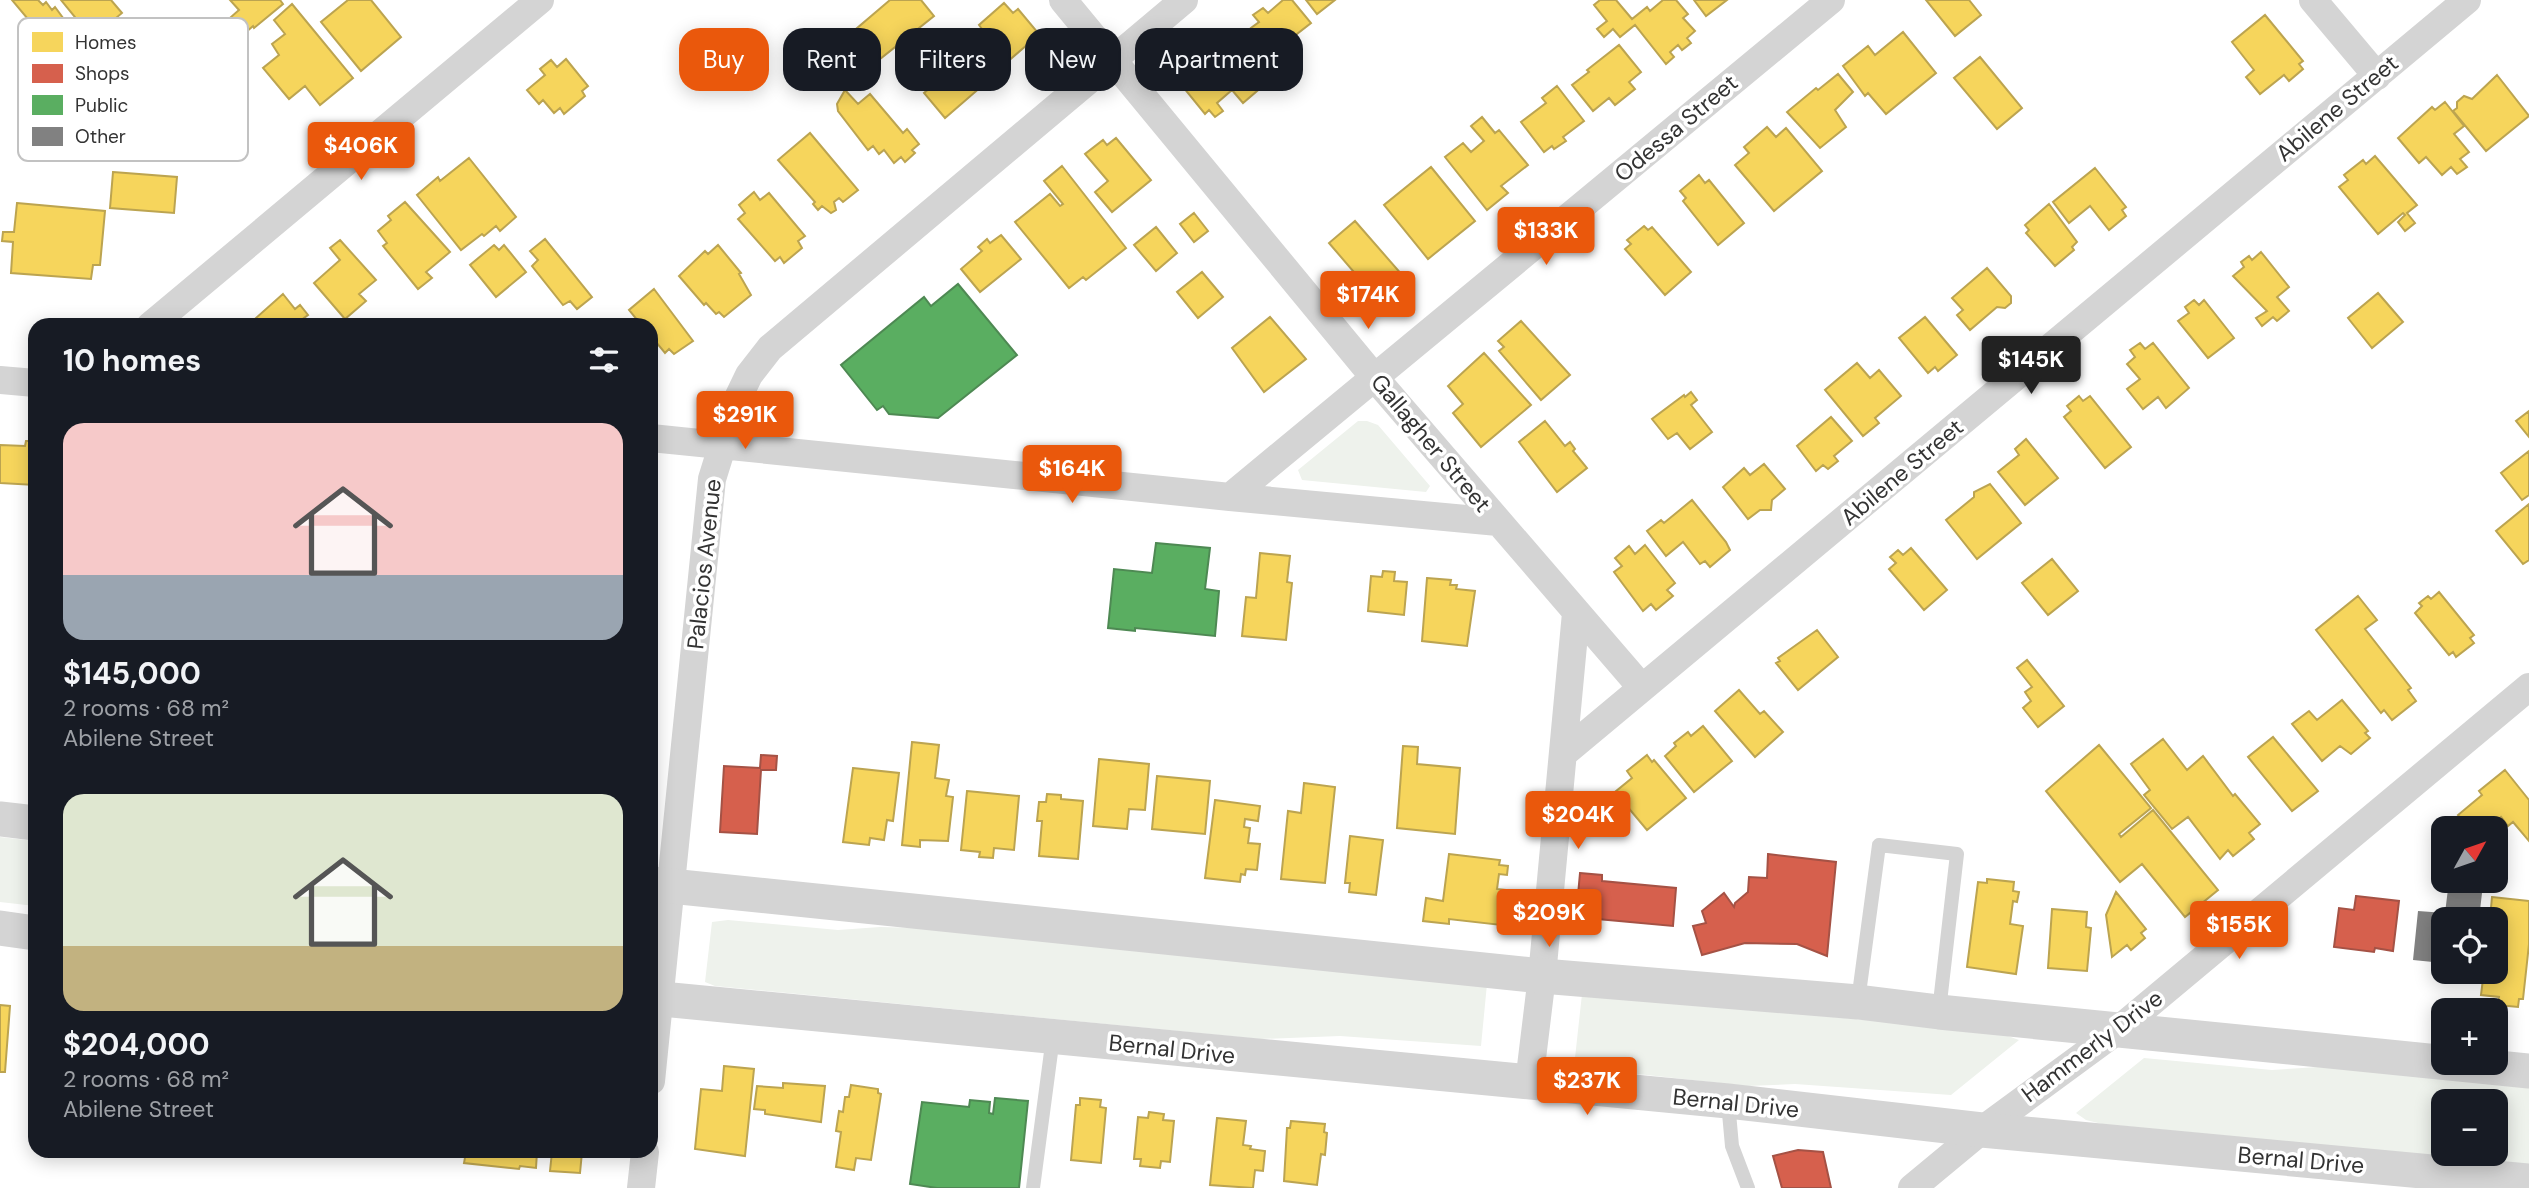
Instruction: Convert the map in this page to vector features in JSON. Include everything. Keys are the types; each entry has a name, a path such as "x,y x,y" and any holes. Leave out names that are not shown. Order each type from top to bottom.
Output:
{"street":[{"path":"160,318 540,0"},
{"name":"Gallagher Street","path":"1063,0 1086,28"},
{"name":"Palacios Avenue","path":"1121,52 1184,0"},
{"name":"Odessa Street","path":"1230,497 1831,0"},
{"path":"2312,0 2377,76"},
{"name":"Abilene Street","path":"1563,754 2466,0"},
{"name":"Gallagher Street","path":"1121,71 1374,377 1642,688"},
{"name":"Palacios Avenue","path":"658,931 660,885 712,479 736,402 749,374 770,348 1075,91"},
{"path":"0,380 28,382"},
{"path":"658,439 1498,522"},
{"path":"1529,1083 1542,976 1576,613"},
{"name":"Hammerly Drive","path":"1912,1188 1982,1130 2118,1030 2529,687"},
{"path":"0,819 28,821"},
{"path":"660,885 1542,976 1858,1002 2529,1071"},
{"path":"0,928 28,932"},
{"name":"Bernal Drive","path":"658,999 1728,1101 1982,1130 2529,1181"},
{"path":"641,1188 644,1158"}],"lane":[{"path":"1858,1002 1879,845 1957,854 1938,1012"},
{"path":"1033,1188 1053,1037"},
{"path":"1728,1101 1732,1146 1748,1188"}],"shaded area":[{"path":"1358,421 1378,425 1430,486 1426,492 1302,480 1298,470"},
{"path":"0,837 28,840 28,905 0,902"},
{"path":"728,920 838,930 920,928 1487,984 1481,1046 1340,1036 1260,1039 715,986 705,982 712,922"},
{"path":"1582,994 1997,1032 2019,1040 1951,1095 1795,1084 1747,1086 1574,1067"},
{"path":"2144,1058 2272,1070 2318,1067 2529,1085 2529,1165 2508,1163 2508,1089 2431,1089 2431,1156 2102,1124 2086,1120 2076,1113"}],"building: Homes":[{"path":"12,0 38,0 43,5 46,2 52,10 55,7 63,18 27,18"},
{"path":"61,0 111,0 122,13 116,18 76,18"},
{"path":"230,0 280,0 283,4 248,30 248,18 231,17 239,10"},
{"path":"348,0 371,0 401,37 361,71 321,22"},
{"path":"890,0 921,0 934,16 919,28 895,28 895,47 881,58 881,28 857,28"},
{"path":"1283,0 1292,0 1311,23 1303,29 1251,28 1259,22 1253,15 1263,8 1268,13"},
{"path":"1306,0 1335,0 1317,14"},
{"path":"1600,0 1616,0 1632,19 1647,7 1650,11 1663,0 1676,0 1688,14 1683,18 1695,31 1687,38 1691,43 1682,50 1678,45 1670,52 1674,57 1666,64 1635,25 1620,37 1613,29 1604,37 1597,29 1607,21 1594,5"},
{"path":"1694,0 1727,0 1706,16"},
{"path":"1926,0 1969,0 1981,15 1955,36"},
{"path":"1004,3 1013,13 1018,9 1034,28 1025,28 1025,47 1011,59 1011,28 981,28 979,25"},
{"path":"292,4 353,78 320,105 305,86 289,99 263,68 279,55 272,44 285,34 274,20"},
{"path":"2265,15 2303,61 2299,64 2303,69 2289,81 2284,75 2260,94 2246,77 2254,70 2232,42"},
{"path":"1903,32 1936,73 1886,114 1868,93 1865,96 1843,66 1868,46 1875,55"},
{"path":"1619,45 1641,72 1629,82 1635,89 1615,105 1609,98 1593,111 1572,85"},
{"path":"1980,57 2022,108 1997,129 1954,78"},
{"path":"566,59 588,86 582,91 585,96 564,114 560,108 554,113 543,100 539,104 527,90 545,75 540,69 551,60 557,67"},
{"path":"1838,74 1853,92 1835,110 1846,127 1820,148 1787,112"},
{"path":"2497,75 2529,116 2486,151 2453,111 2464,96 2472,99"},
{"path":"1557,86 1584,121 1563,137 1566,141 1544,152 1521,122 1546,103 1542,98"},
{"path":"844,91 858,104 870,94 903,133 907,129 919,144 912,150 915,153 905,162 901,157 894,163 884,150 879,154 873,146 868,150 838,111 837,104"},
{"path":"926,91 976,91 945,118 924,93"},
{"path":"1186,91 1231,91 1217,103 1223,111 1215,117 1209,110 1205,114"},
{"path":"1233,91 1257,91 1243,103"},
{"path":"2445,102 2464,126 2454,134 2469,152 2460,159 2467,167 2457,174 2451,167 2442,175 2426,157 2419,163 2398,138 2432,107 2435,110"},
{"path":"1482,117 1495,133 1499,130 1528,165 1501,186 1508,193 1487,210 1445,157 1463,143 1471,152 1484,141 1471,126"},
{"path":"1767,127 1776,137 1786,128 1822,171 1774,211 1735,165 1749,153 1744,147"},
{"path":"810,133 858,190 843,202 839,198 834,202 836,210 831,213 822,206 818,210 813,204 815,202 778,160"},
{"path":"1116,138 1151,180 1112,212 1095,192 1108,181 1085,154 1103,140 1107,145"},
{"path":"2375,156 2417,205 2407,213 2415,223 2405,231 2398,222 2405,215 2403,213 2378,234 2339,187 2348,180 2344,175 2363,160 2366,164"},
{"path":"469,158 516,217 500,231 496,226 461,250 417,195 438,177 440,181"},
{"path":"1062,166 1126,248 1086,280 1083,277 1069,288 1015,222 1050,194 1060,206 1063,204 1044,181"},
{"path":"1431,167 1475,221 1428,259 1384,205"},
{"path":"2095,168 2126,207 2122,210 2126,216 2109,230 2090,206 2069,223 2053,202"},
{"path":"113,172 177,177 174,213 110,208"},
{"path":"1699,175 1705,183 1709,180 1744,223 1718,245 1683,201 1686,198 1680,191"},
{"path":"754,192 760,200 769,193 805,236 798,241 802,248 784,263 780,257 775,261 738,219 745,213 739,205"},
{"path":"405,202 450,252 426,272 432,278 418,289 383,246 387,243 378,231 391,220 388,216"},
{"path":"17,203 105,211 100,265 93,265 91,279 11,273 13,242 2,241 3,232 14,232"},
{"path":"2049,204 2077,242 2072,247 2074,250 2055,266 2026,233 2029,230 2025,225"},
{"path":"1194,213 1208,231 1194,242 1180,224"},
{"path":"1355,221 1403,276 1397,282 1405,292 1394,301 1386,291 1377,299 1329,243"},
{"path":"1644,226 1648,230 1652,227 1691,272 1665,295 1625,249 1631,244 1627,240"},
{"path":"1156,227 1177,253 1156,271 1134,245"},
{"path":"1001,235 1021,259 980,292 961,269 982,251 978,247 987,239 990,243"},
{"path":"545,239 592,297 577,309 570,301 563,305 532,266 538,260 530,251"},
{"path":"340,240 376,280 359,294 366,301 346,318 314,283 340,260 330,248"},
{"path":"494,245 499,250 504,245 526,272 496,297 470,265"},
{"path":"718,245 741,273 739,274 751,295 724,317 719,312 716,314 706,303 704,305 679,276 705,251 708,254"},
{"path":"2261,252 2289,287 2277,297 2289,311 2277,321 2273,317 2262,326 2256,318 2267,311 2233,276 2244,267 2241,262 2249,256 2252,260"},
{"path":"1987,268 2011,296 2011,303 2005,308 1997,307 1970,330 1957,315 1963,310 1952,298"},
{"path":"1202,272 1223,297 1198,318 1177,292"},
{"path":"654,289 693,341 674,354 669,349 665,353 658,344 658,318 636,318 629,310"},
{"path":"2378,293 2403,322 2372,348 2348,318"},
{"path":"283,294 295,309 300,305 308,315 304,318 256,318"},
{"path":"2194,300 2199,305 2204,300 2234,338 2208,358 2178,321 2189,313 2185,307"},
{"path":"1270,317 1306,359 1264,392 1232,348"},
{"path":"1925,317 1957,355 1938,371 1935,367 1928,373 1899,338"},
{"path":"1521,321 1570,375 1541,400 1499,351 1504,347 1498,341"},
{"path":"2140,343 2145,349 2153,343 2189,388 2166,408 2158,397 2143,409 2127,389 2140,379 2127,364 2135,357 2130,350"},
{"path":"1484,353 1531,405 1481,447 1453,413 1463,404 1448,386"},
{"path":"1857,363 1870,378 1879,370 1901,396 1875,418 1879,423 1863,436 1825,390"},
{"path":"1691,392 1697,400 1691,405 1712,432 1690,449 1677,433 1668,439 1652,419"},
{"path":"2079,396 2083,401 2090,396 2131,447 2105,468 2064,417 2071,411 2067,406"},
{"path":"2529,411 2529,437 2516,421"},
{"path":"1831,417 1852,441 1834,456 1838,461 1828,469 1823,465 1816,471 1797,446"},
{"path":"1545,421 1565,446 1570,442 1575,449 1573,451 1587,468 1557,492 1519,442"},
{"path":"2026,439 2058,478 2025,505 1998,472 2019,455 2015,449"},
{"path":"28,441 28,485 0,483 0,445 25,446"},
{"path":"2529,451 2529,495 2522,500 2501,473"},
{"path":"1764,464 1785,489 1772,500 1771,510 1760,510 1748,519 1723,487 1744,468 1750,475"},
{"path":"1990,484 2021,523 1977,559 1946,520 1974,497 1974,492"},
{"path":"1692,500 1730,550 1710,567 1705,561 1700,564 1683,542 1666,556 1647,531 1661,520 1664,523"},
{"path":"2529,504 2529,560 2523,564 2496,531"},
{"path":"1645,545 1675,583 1667,590 1673,596 1656,610 1651,604 1643,611 1614,572 1622,566 1615,558 1629,546 1635,554"},
{"path":"1911,548 1947,590 1924,610 1889,569 1896,563 1890,557 1898,550 1903,555"},
{"path":"1260,553 1290,556 1287,582 1292,583 1286,640 1242,636 1246,597 1256,598"},
{"path":"2052,559 2078,591 2048,615 2022,583"},
{"path":"1383,571 1395,572 1394,581 1407,582 1404,615 1368,611 1371,576 1382,577"},
{"path":"1427,578 1451,580 1450,585 1457,585 1456,589 1475,591 1467,646 1422,641"},
{"path":"2439,592 2474,635 2470,638 2474,643 2456,657 2453,652 2449,655 2415,613 2422,606 2419,603 2428,596 2431,599"},
{"path":"2358,596 2377,620 2365,629 2411,688 2408,690 2416,701 2392,720 2384,710 2381,713 2316,630"},
{"path":"1817,630 1838,657 1798,690 1776,663 1780,661 1778,658"},
{"path":"2027,660 2064,706 2038,727 2023,708 2031,701 2025,692 2032,687 2017,668"},
{"path":"1739,690 1760,714 1764,711 1783,732 1755,757 1715,711"},
{"path":"2342,700 2368,731 2365,733 2370,738 2351,754 2340,746 2322,761 2292,724 2309,711 2317,720"},
{"path":"1703,726 1732,761 1694,792 1665,756 1676,746 1674,743 1688,732 1691,736"},
{"path":"2273,737 2318,791 2292,811 2248,757"},
{"path":"2163,739 2187,770 2203,756 2233,796 2235,794 2260,824 2249,833 2254,839 2233,856 2228,850 2220,859 2188,817 2172,829 2144,795 2150,790 2131,764"},
{"path":"912,742 939,745 935,778 949,780 946,796 953,797 948,841 920,840 920,847 902,845"},
{"path":"2099,745 2151,808 2119,834 2121,837 2153,810 2218,890 2185,917 2142,864 2120,882 2046,791"},
{"path":"1403,746 1418,747 1417,764 1460,768 1455,834 1397,828"},
{"path":"1647,755 1686,798 1647,830 1615,792 1632,778 1627,771"},
{"path":"1099,759 1149,764 1145,810 1129,809 1127,829 1093,826"},
{"path":"853,768 899,773 893,821 887,820 884,840 870,838 869,845 843,842"},
{"path":"2505,770 2529,800 2529,841 2513,822 2508,826 2508,816 2459,816 2482,795 2479,791"},
{"path":"1157,776 1210,781 1205,834 1152,829"},
{"path":"1304,783 1335,787 1325,883 1281,879 1288,811 1301,813"},
{"path":"967,791 1019,796 1014,850 994,848 993,858 979,857 980,852 961,850"},
{"path":"1047,794 1061,795 1061,799 1083,801 1078,859 1039,856 1042,821 1037,821 1039,802 1046,802"},
{"path":"1215,800 1260,806 1258,821 1245,819 1244,827 1250,828 1248,843 1260,844 1257,870 1246,869 1245,875 1241,874 1240,882 1205,878"},
{"path":"1350,836 1383,840 1376,895 1349,892 1350,883 1345,883"},
{"path":"1449,854 1500,860 1499,865 1508,866 1507,875 1499,874 1497,889 1514,891 1510,926 1449,919 1449,924 1423,921 1426,898 1443,901"},
{"path":"1987,879 2014,882 2013,891 2019,892 2017,902 2013,901 2010,924 2023,926 2016,974 1967,967 1978,882 1987,883"},
{"path":"2116,892 2146,929 2141,933 2145,938 2131,950 2127,945 2112,957 2106,915"},
{"path":"2492,897 2529,901 2529,944 2523,999 2519,999 2518,1007 2508,1006 2508,998 2481,995 2482,984 2508,984 2508,907 2491,907"},
{"path":"2052,909 2087,912 2086,927 2091,928 2087,971 2048,968"},
{"path":"0,1005 10,1006 5,1072 0,1072"},
{"path":"724,1066 754,1069 745,1156 695,1149 701,1089 722,1091"},
{"path":"783,1083 825,1086 821,1122 765,1114 765,1110 754,1109 757,1086 783,1088"},
{"path":"851,1085 878,1089 881,1094 871,1160 856,1158 854,1170 836,1167 841,1132 836,1131 839,1111 843,1112 845,1097 849,1097"},
{"path":"1080,1098 1101,1100 1100,1107 1106,1108 1101,1163 1071,1160 1076,1105 1080,1105"},
{"path":"1149,1112 1164,1114 1163,1120 1174,1121 1170,1162 1161,1161 1160,1168 1140,1166 1141,1159 1134,1159 1138,1117 1148,1118"},
{"path":"1217,1118 1246,1121 1243,1145 1265,1151 1263,1171 1255,1170 1253,1188 1210,1185"},
{"path":"1291,1121 1325,1124 1325,1155 1321,1154 1317,1185 1284,1181 1287,1128 1290,1128"},
{"path":"465,1158 537,1158 536,1168 520,1166 519,1169 464,1163"},
{"path":"551,1158 581,1158 580,1173 550,1171"}],"building: Shops":[{"path":"761,755 777,756 776,770 761,770 757,834 720,832 724,766 760,768"},
{"path":"1768,854 1836,862 1827,956 1797,944 1745,943 1702,955 1693,926 1706,923 1702,911 1724,893 1734,907 1748,892 1749,877 1767,878"},
{"path":"1580,873 1602,875 1602,881 1676,888 1673,926 1576,917"},
{"path":"2356,896 2399,901 2393,951 2375,948 2374,952 2334,947 2339,908 2354,910"},
{"path":"1798,1150 1823,1152 1831,1188 1782,1188 1773,1156"}],"building: Public":[{"path":"958,284 1017,355 938,418 889,414 883,406 877,410 841,365 924,297 931,306"},
{"path":"1156,543 1210,548 1205,589 1219,591 1215,636 1108,628 1114,569 1152,573"},
{"path":"995,1098 1028,1101 1019,1188 937,1188 910,1184 922,1102 969,1107 970,1100 990,1102 989,1113 993,1114"}],"building: Other":[{"path":"2448,893 2482,893 2480,907 2446,907"},
{"path":"2418,911 2431,912 2431,962 2413,960"}]}
